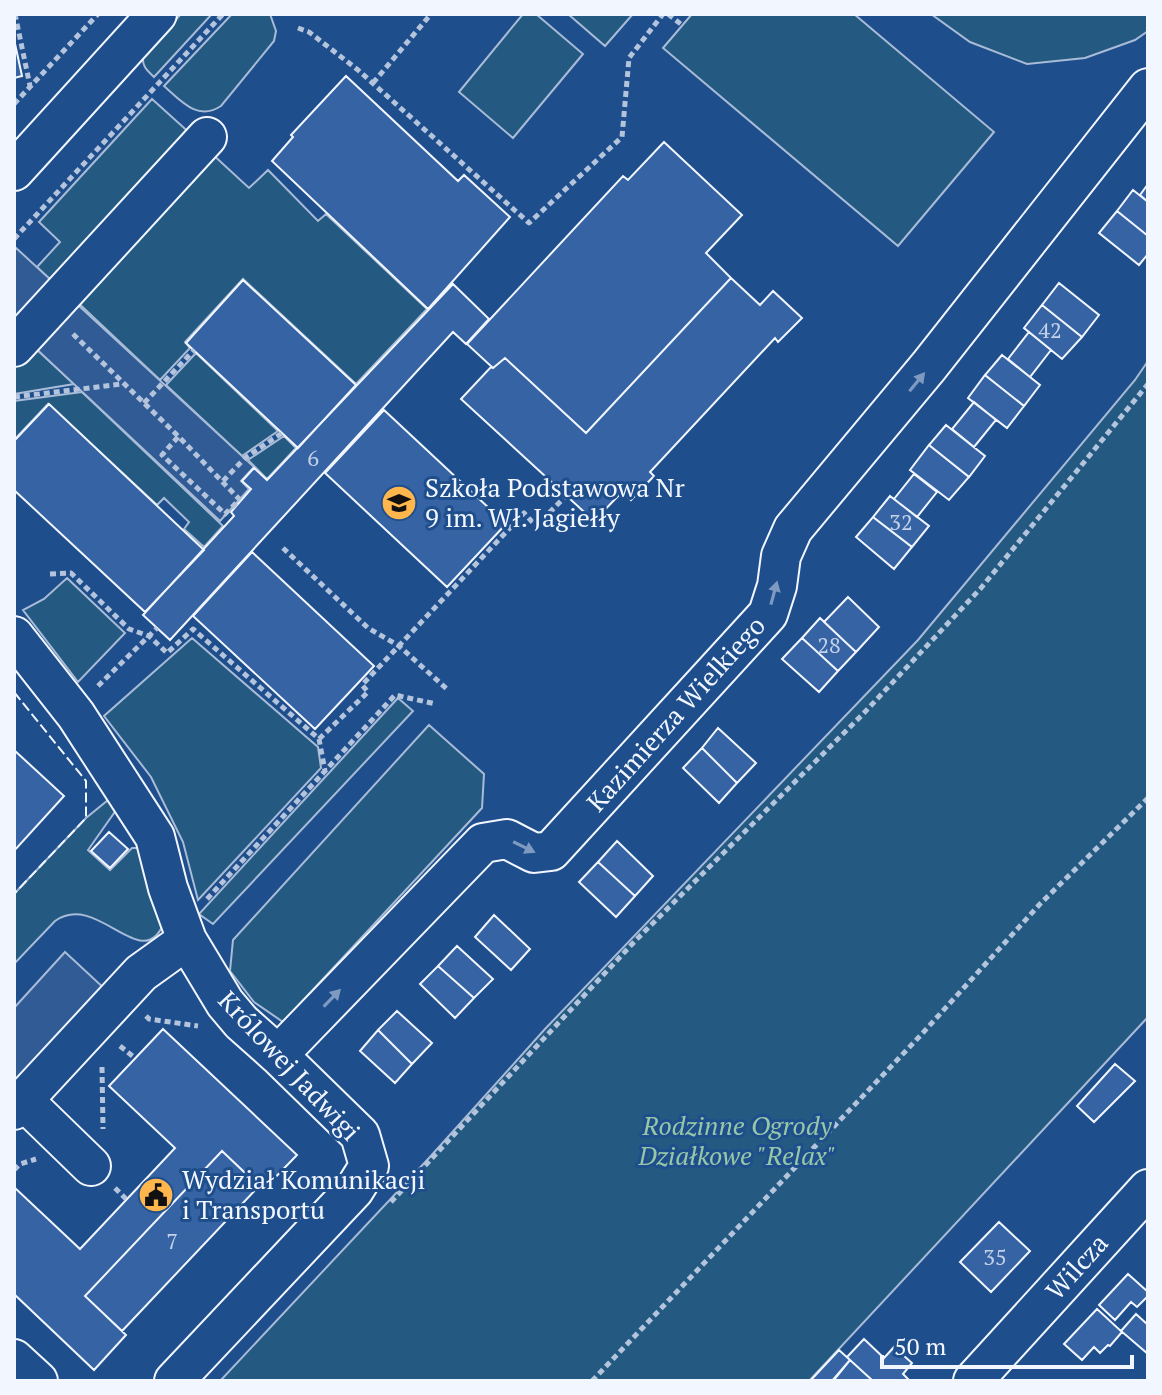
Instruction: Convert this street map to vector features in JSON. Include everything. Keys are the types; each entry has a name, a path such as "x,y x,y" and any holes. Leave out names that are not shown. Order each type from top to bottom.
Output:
{"street":[{"path":"14,171 157,14"},
{"name":"Kazimierza Wielkiego","path":"278,1055 483,843 507,839 534,853 551,851 768,614 777,586 781,556 793,529 929,366 1148,88"},
{"path":"14,347 207,137"},
{"name":"Królowej Jadwigi","path":"14,636 76,715 155,837 168,888 193,924 225,1003 360,1135 369,1166 354,1190 174,1381"},
{"path":"91,1166 19,1105 141,973 193,924"},
{"name":"Wilcza","path":"973,1381 1148,1189"},
{"path":"14,1359 38,1381"}],"path":[{"path":"15,14 30,87"},
{"path":"14,104 98,14"},
{"path":"14,239 223,14"},
{"path":"373,83 431,14"},
{"path":"298,28 309,32 373,83 529,223 622,137 629,58 666,14 682,25"},
{"path":"144,403 194,350"},
{"path":"94,354 123,384 144,403 179,437 223,481 240,500 225,514 162,455 179,437"},
{"path":"14,397 123,384"},
{"path":"381,1213 635,941 863,714 981,588 1148,384"},
{"path":"223,481 245,458 282,433"},
{"path":"319,739 368,692 362,685 524,513 536,526 566,496"},
{"path":"283,548 368,628 399,646 448,690"},
{"path":"50,574 71,573 129,629 149,636 167,653 193,629 319,739 325,771"},
{"path":"96,687 157,628"},
{"path":"193,924 395,695 436,704"},
{"path":"592,1381 920,1036 1040,904 1148,798"},
{"path":"143,1013 149,1019 223,1030 241,1022"},
{"path":"116,1043 135,1058"},
{"path":"102,1059 103,1152 91,1166 126,1199"}],"green space":[{"path":"181,14 212,14 154,77 144,66 143,56"},
{"path":"232,14 270,14 276,31 274,41 221,106 205,111 191,108 164,86"},
{"path":"523,14 536,14 583,54 513,138 459,92"},
{"path":"568,14 633,14 605,46"},
{"path":"692,14 854,14 994,132 898,246 663,48"},
{"path":"931,14 1148,14 1148,31 1135,40 1085,58 1027,64 970,42"},
{"path":"152,99 193,136 56,285 37,267 60,242 39,222"},
{"path":"210,152 249,188 268,170 318,221 326,214 427,309 356,384 243,279 185,342 190,348 160,380 74,299"},
{"path":"32,345 74,384 14,394 14,364"},
{"path":"196,353 278,431 242,456 166,385"},
{"name":"Rodzinne Ogrody Działkowe \"Relax\"","path":"1148,361 1148,1017 809,1381 220,1381 545,1029 918,640"},
{"path":"82,392 223,526 204,547 184,529 189,522 164,498 157,505 48,404 14,440 14,401"},
{"path":"284,436 296,448 267,479 248,460"},
{"path":"67,578 125,633 78,682 23,610 44,599"},
{"path":"192,638 318,747 321,768 198,900 183,842 151,777 104,716"},
{"path":"398,698 413,711 213,924 199,914"},
{"path":"429,725 484,774 482,808 283,1022 254,1002 230,971 233,940"},
{"path":"113,796 119,806 88,850 110,870 132,848 140,848 163,925 154,938 143,941 86,916 71,915 55,921 14,964 14,894 86,818"}],"shaded area":[{"path":"15,247 254,467 241,481 249,489 220,521 14,328"},
{"path":"65,952 106,990 14,1090 14,1008"}],"building":[{"path":"14,39 22,76 14,78"},
{"path":"346,76 458,181 464,175 510,217 428,309 272,161 293,137 291,135"},
{"path":"664,142 742,215 706,253 731,278 586,433 505,358 493,368 467,344 623,176 628,180"},
{"path":"1148,184 1148,202 1140,195"},
{"path":"1133,190 1148,202 1148,236 1117,211"},
{"path":"1117,211 1148,236 1148,254 1139,265 1099,233"},
{"path":"731,278 760,305 773,291 802,318 778,342 775,338 650,472 654,476 631,500 622,492 594,521 461,399 491,367 505,358 586,433"},
{"path":"243,280 356,385 298,448 186,343"},
{"path":"1059,283 1099,315 1082,337 1042,305"},
{"path":"453,284 489,319 466,344 453,332 170,640 143,615 234,516 231,512 251,489 242,481 254,468 267,480"},
{"path":"1042,305 1082,337 1062,359 1024,328"},
{"path":"1029,332 1051,350 1030,377 1008,359"},
{"path":"1002,355 1040,385 1024,406 985,375"},
{"path":"985,375 1024,406 1007,428 968,398"},
{"path":"974,402 996,420 974,447 952,429"},
{"path":"49,404 204,550 145,612 14,490 14,441"},
{"path":"384,410 506,524 447,587 325,473"},
{"path":"946,425 985,456 969,477 929,445"},
{"path":"929,445 969,477 949,500 910,470"},
{"path":"914,474 937,492 917,517 894,499"},
{"path":"890,496 929,526 912,547 873,517"},
{"path":"873,517 912,547 894,569 856,537"},
{"path":"252,552 374,666 315,729 193,616"},
{"path":"848,597 879,627 856,652 824,622"},
{"path":"820,618 856,652 838,671 802,638"},
{"path":"802,638 838,671 819,692 782,659"},
{"path":"718,728 756,763 737,783 702,748"},
{"path":"702,748 737,783 719,803 683,768"},
{"path":"14,750 64,796 14,851"},
{"path":"109,832 128,849 110,868 91,851"},
{"path":"617,841 653,876 635,896 598,862"},
{"path":"598,862 635,896 616,917 579,882"},
{"path":"494,915 530,949 511,970 475,937"},
{"path":"457,946 493,979 474,998 438,966"},
{"path":"438,966 474,998 455,1018 420,984"},
{"path":"397,1011 432,1043 412,1064 378,1030"},
{"name":"Wydział Komunikacji i Transportu","path":"163,1029 297,1155 263,1190 222,1151 85,1296 126,1335 94,1370 14,1294 14,1187 80,1249 175,1148 109,1086"},
{"path":"378,1030 412,1064 395,1083 360,1051"},
{"path":"1115,1064 1135,1081 1094,1122 1077,1106"},
{"path":"222,1151 259,1186 122,1331 85,1296"},
{"path":"999,1222 1030,1251 991,1292 960,1262"},
{"path":"1128,1274 1148,1292 1148,1296 1137,1307 1131,1302 1115,1320 1099,1305"},
{"path":"1097,1309 1122,1332 1100,1353 1094,1347 1082,1360 1064,1344"},
{"path":"1136,1314 1148,1325 1148,1354 1121,1331"},
{"path":"864,1339 884,1358 894,1347 912,1363 903,1374 910,1381 873,1381 850,1360 847,1357"},
{"path":"839,1350 850,1360 832,1381 810,1381"},
{"path":"850,1360 873,1381 833,1381"}],"fence":[{"path":"14,692 86,781 86,818 14,894"}],"place":[{"name":"Szkoła Podstawowa Nr 9 im. Wł. Jagiełły","path":"399,503"},
{"name":"Wydział Komunikacji i Transportu","path":"156,1195"}]}
